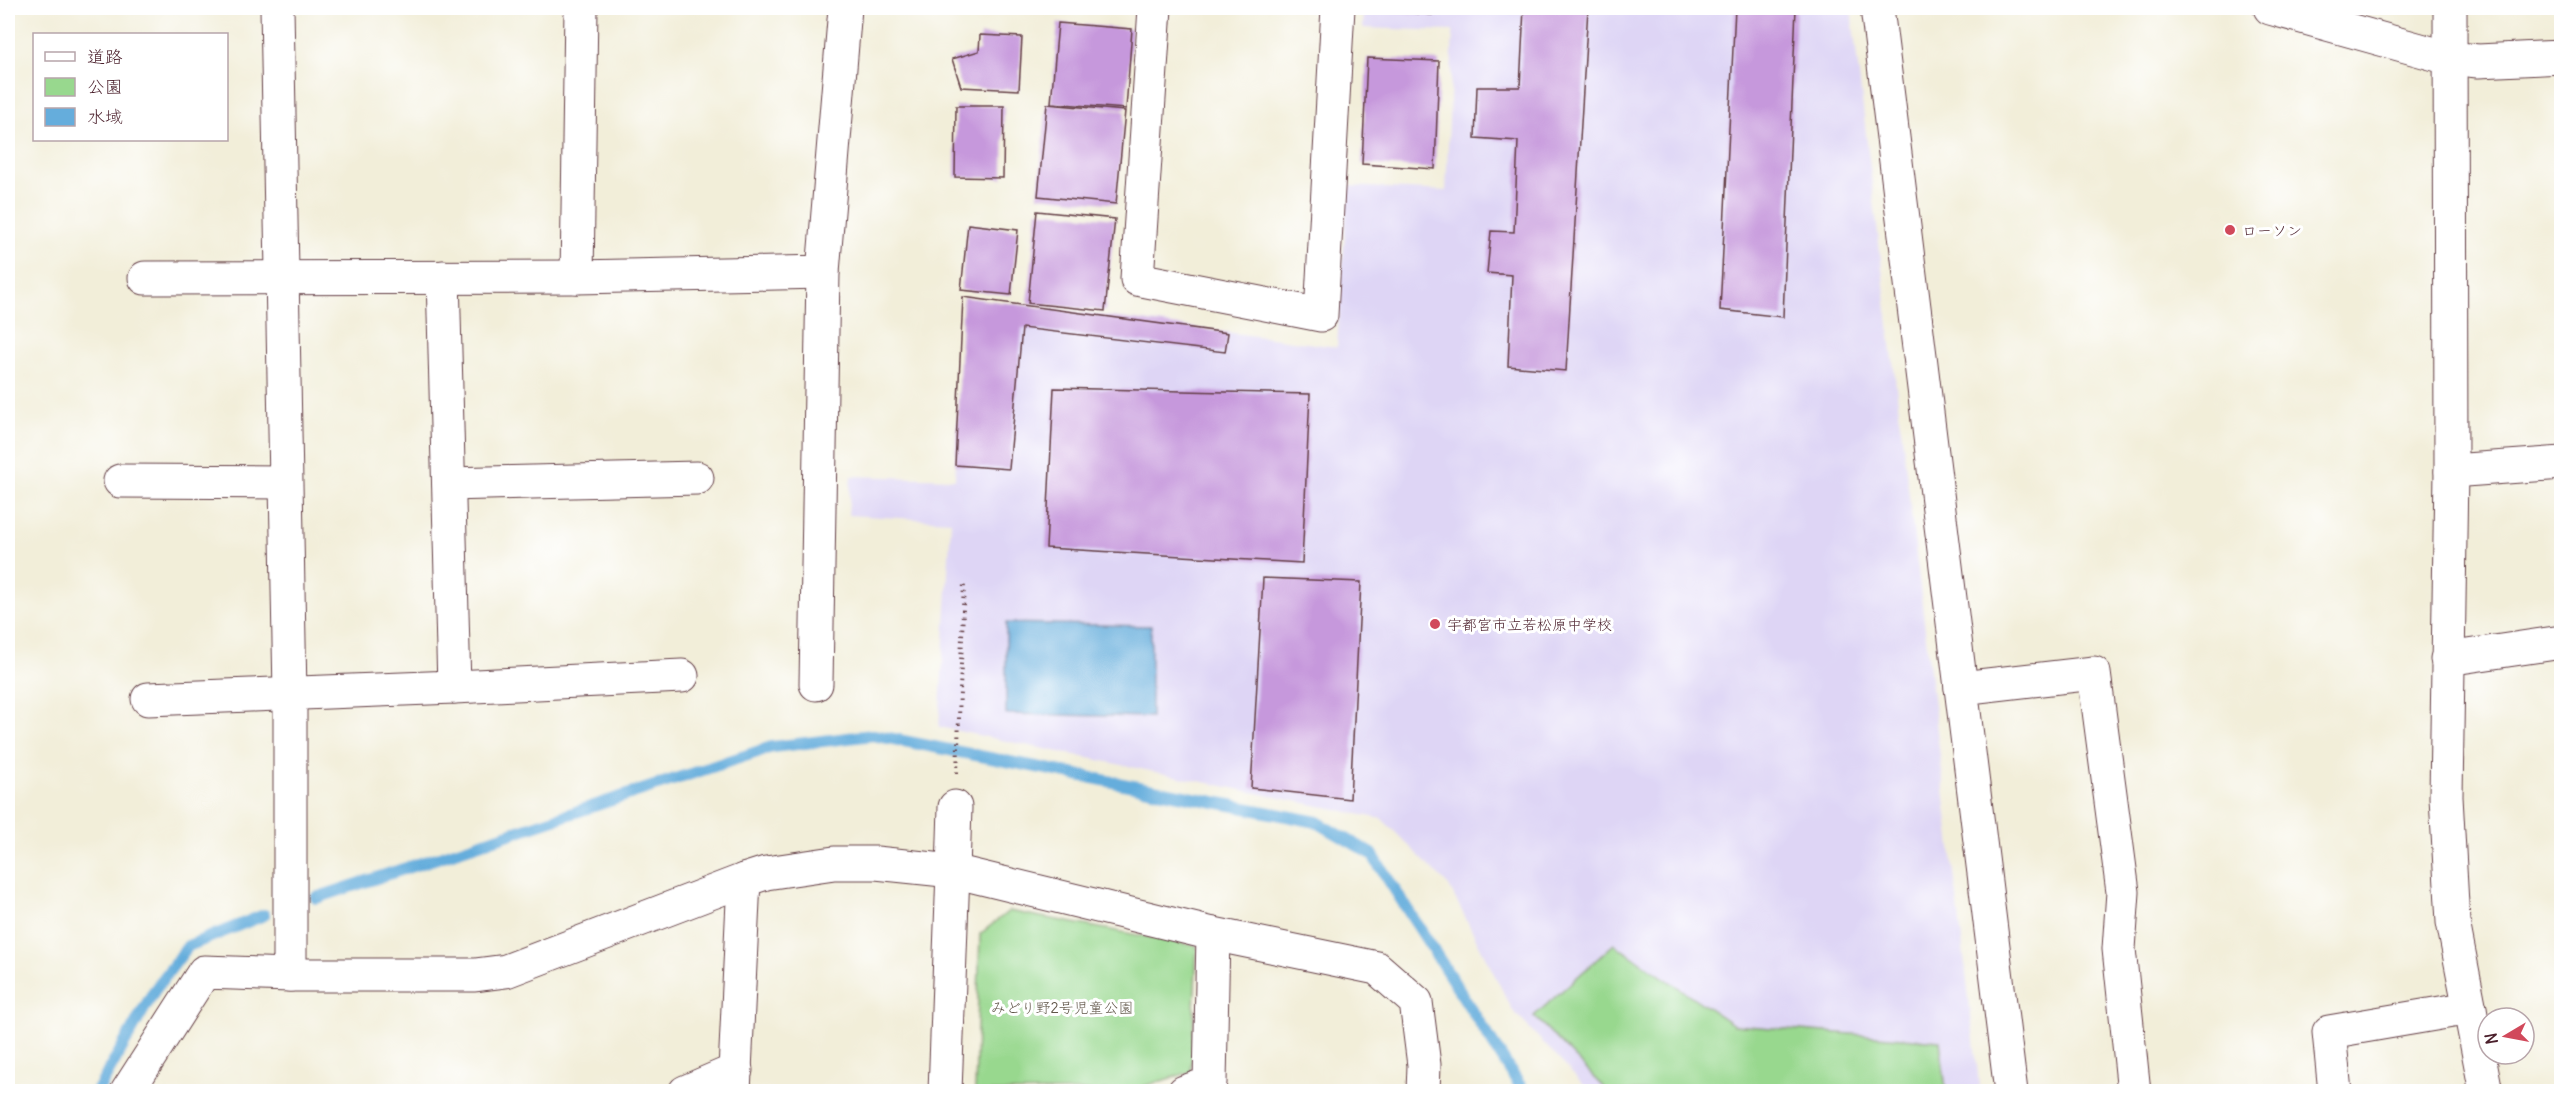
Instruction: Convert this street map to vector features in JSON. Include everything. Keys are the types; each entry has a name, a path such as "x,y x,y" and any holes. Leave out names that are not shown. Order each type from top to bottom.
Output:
{"street":[{"path":"277,8 284,277 285,482 290,694 290,975"},
{"path":"577,277 581,8"},
{"path":"816,684 823,272 845,8"},
{"path":"1155,8 1137,279 1321,315 1338,8"},
{"path":"1877,8 2011,1092"},
{"path":"2270,8 2449,58 2478,61 2562,57"},
{"path":"2450,8 2451,471 2445,798 2453,922 2486,1092"},
{"path":"145,278 577,277 823,272"},
{"path":"443,277 454,687"},
{"path":"2451,471 2562,463"},
{"path":"449,484 697,478"},
{"path":"120,481 285,482"},
{"path":"2447,659 2562,642"},
{"path":"1961,688 2094,673 2124,892 2119,950 2134,1092"},
{"path":"148,699 682,676"},
{"path":"945,1092 956,792"},
{"path":"127,1092 204,972 290,975 475,975 506,971 766,873 834,863 876,862 953,871 1213,934 1377,968 1416,1002 1424,1065 1423,1092"},
{"path":"685,1092 735,1081 744,880"},
{"path":"1184,1092 1210,1083 1213,934"},
{"path":"2335,1092 2329,1032 2470,1008"}],"path":[{"path":"956,792 964,582"}],"shaded area":[{"name":"宇都宮市立若松原中学校","path":"1364,8 1851,8 1980,1091 1589,1091 1513,1011 1449,886 1382,819 939,727 951,521 848,515 851,476 955,479 963,297 1337,347 1348,186 1446,191 1453,31 1363,28"}],"green space":[{"name":"みどり野2号児童公園","path":"1009,911 1197,946 1191,1072 1128,1091 975,1092 980,934"},
{"path":"1614,944 1734,1025 1940,1041 1946,1091 1608,1091 1534,1016"}],"water":[{"path":"1006,623 1151,626 1151,717 1006,714"}],"building":[{"path":"1369,8 1433,8 1432,15"},
{"path":"1524,8 1588,8 1566,371 1508,366 1512,275 1487,273 1491,231 1514,232 1518,141 1475,138 1477,87 1520,87"},
{"path":"1735,8 1796,8 1783,317 1720,310"},
{"path":"1058,23 1132,29 1126,109 1051,103"},
{"path":"980,35 1022,37 1019,90 961,87 952,59 979,51"},
{"path":"1367,58 1439,61 1435,169 1362,164"},
{"path":"1047,104 1125,111 1116,204 1038,196"},
{"path":"956,106 1004,106 1003,178 955,177"},
{"path":"1037,211 1115,219 1105,311 1028,303"},
{"path":"968,224 1018,230 1011,295 961,290"},
{"path":"963,297 1228,333 1225,352 1022,328 1009,469 955,465"},
{"path":"1054,388 1310,394 1302,563 1046,548"},
{"path":"1263,578 1361,582 1350,799 1251,788"}],"waterway":[{"path":"316,898 772,747 873,735 1317,822 1372,854 1524,1092"},
{"path":"97,1092 154,991 188,946 264,915"}],"place":[{"name":"ローソン","path":"2230,230"},
{"name":"宇都宮市立若松原中学校","path":"1435,624"}]}
